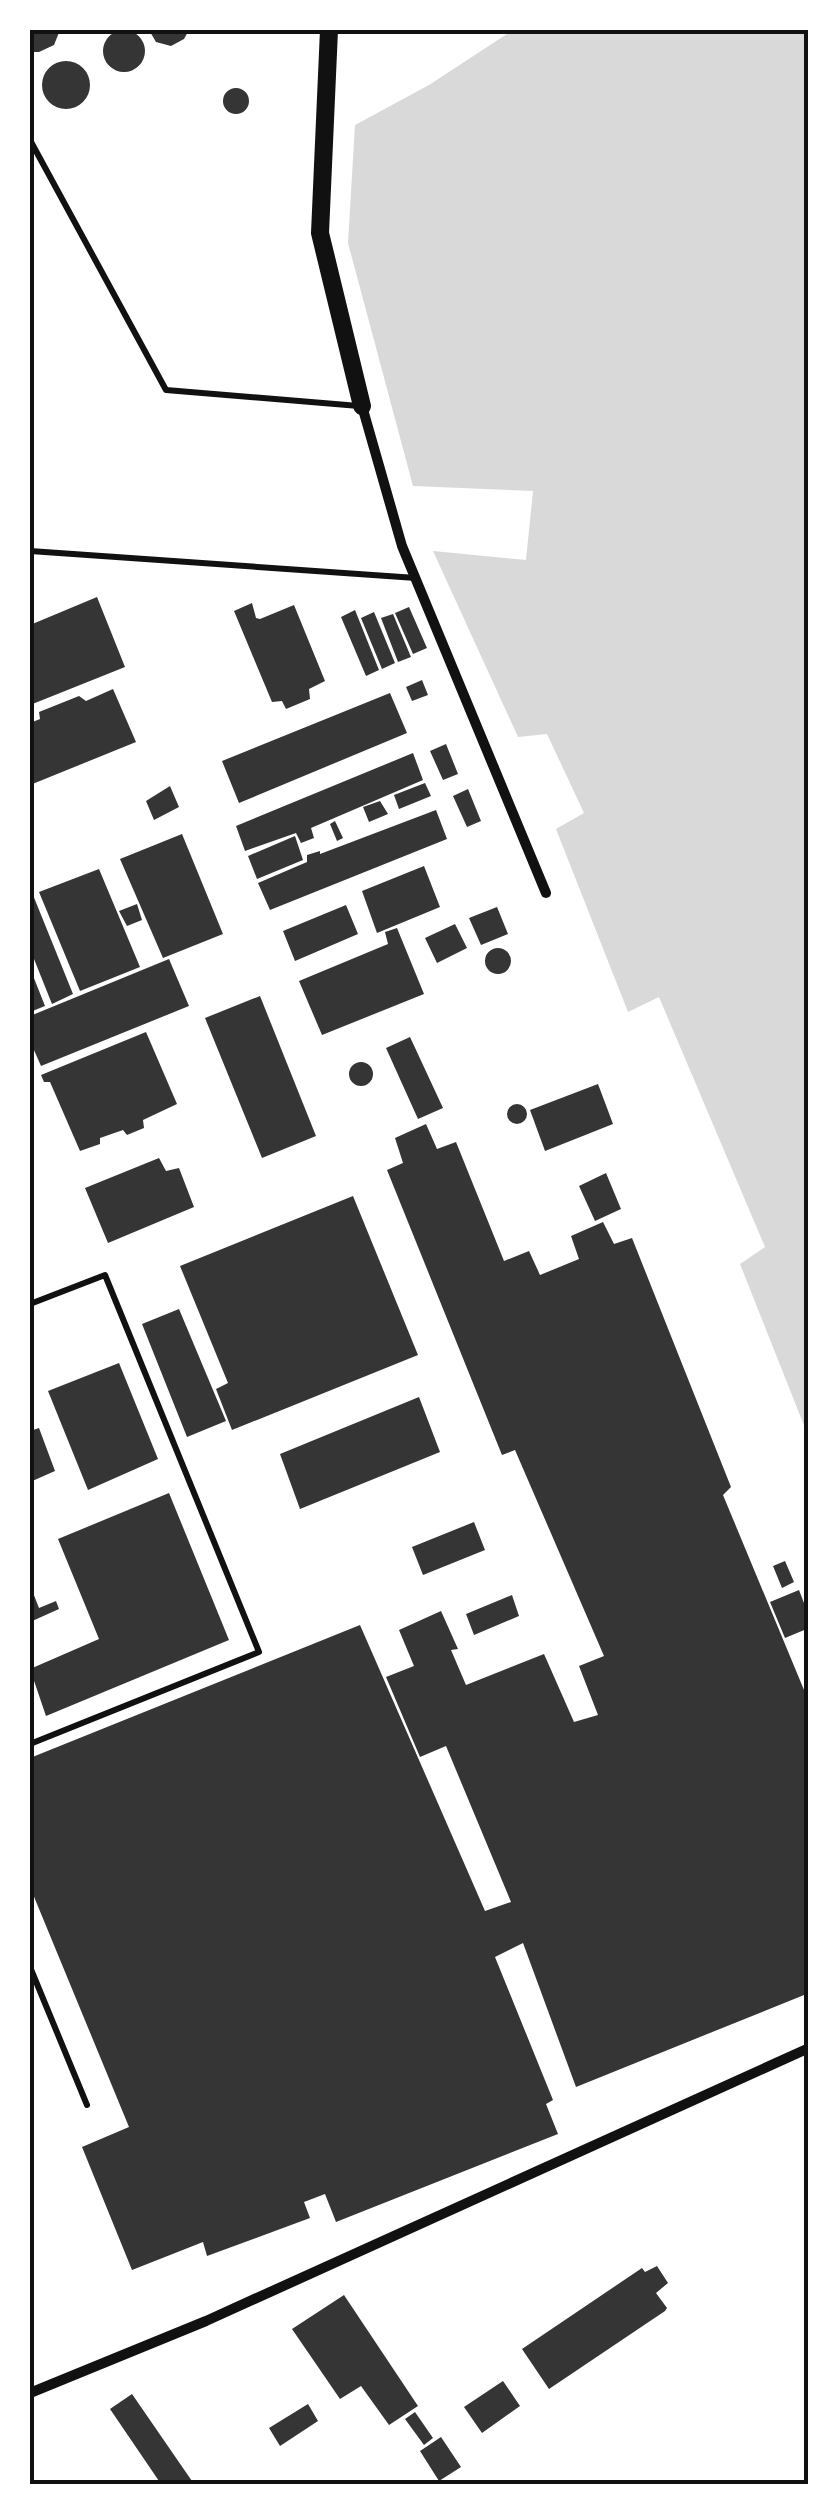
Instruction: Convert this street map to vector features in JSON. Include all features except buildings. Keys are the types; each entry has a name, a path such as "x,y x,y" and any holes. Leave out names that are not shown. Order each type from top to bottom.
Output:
{"main road":[{"path":"328,30 320,233 362,406"}],"street":[{"path":"362,406 402,546 546,894"},
{"path":"30,2393 206,2322 809,2048"}],"lane":[{"path":"30,140 166,390 362,406"},
{"path":"30,551 416,578"},
{"path":"30,1304 104,1275 259,1652 30,1744"},
{"path":"30,1967 87,2105"}],"shaded area":[{"path":"513,30 809,30 809,1438 740,1264 765,1247 659,997 628,1012 556,829 584,813 547,734 518,737 433,551 526,560 533,491 413,486 348,243 355,125 429,85"}]}
